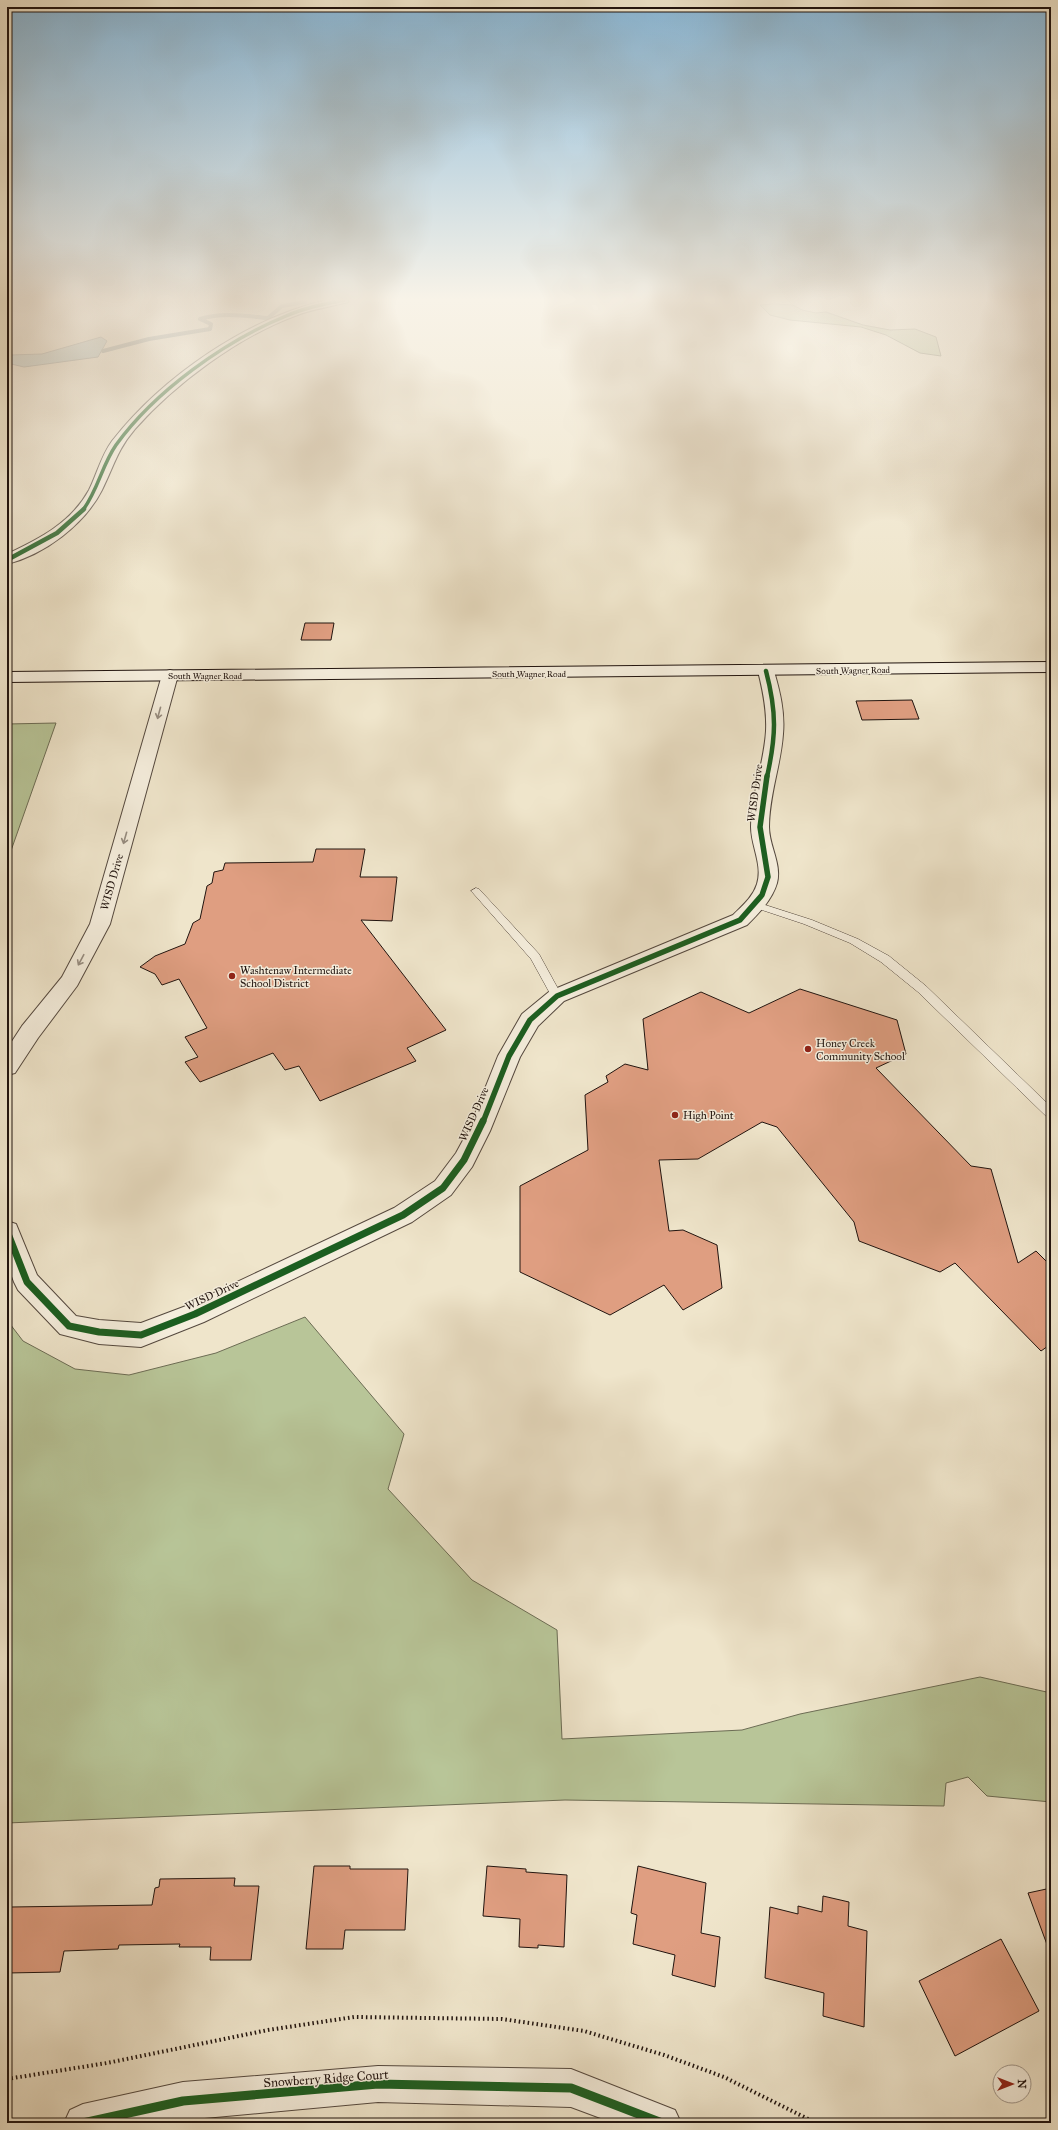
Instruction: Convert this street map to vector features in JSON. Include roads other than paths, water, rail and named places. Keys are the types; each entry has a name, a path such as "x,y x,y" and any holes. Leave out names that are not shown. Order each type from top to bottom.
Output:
{"street":[{"path":"7,560 65,530 81,514 96,491 104,467 112,453 131,426 160,399"},
{"name":"South Wagner Road","path":"7,677 766,671 1051,667"},
{"name":"WISD Drive","path":"7,1231 27,1282 69,1326 99,1332 141,1334 195,1314 403,1215 443,1188 464,1160 479,1131 509,1056 530,1020 557,996 740,920 756,905 768,884 768,862 759,829 766,774 772,752 776,721 775,707 766,671"},
{"name":"WISD Drive","path":"7,1068 30,1032 70,981 100,924 170,675"},
{"name":"Snowberry Ridge Court","path":"83,2123 183,2101 378,2084 571,2088 662,2123"}],"lane":[{"path":"476,891 534,957 557,996"},
{"path":"756,905 808,922 854,941 885,958 922,989 1051,1114"}],"place":[{"name":"Washtenaw Intermediate School District","path":"232,976"},
{"name":"Honey Creek Community School","path":"808,1049"},
{"name":"High Point","path":"675,1115"}]}
